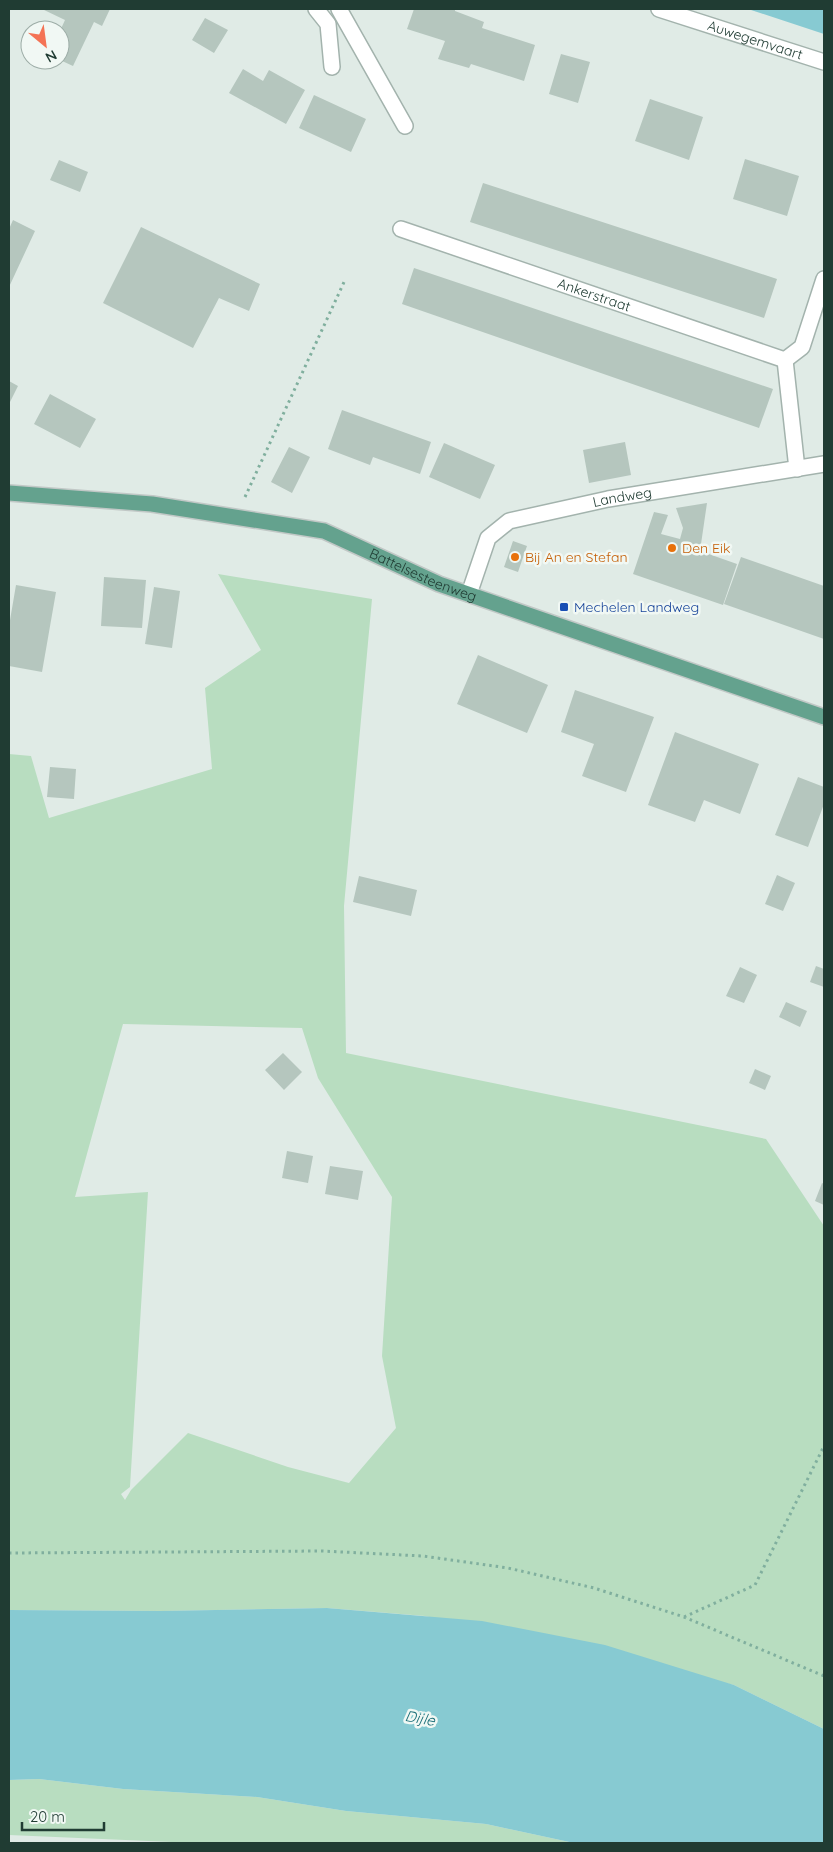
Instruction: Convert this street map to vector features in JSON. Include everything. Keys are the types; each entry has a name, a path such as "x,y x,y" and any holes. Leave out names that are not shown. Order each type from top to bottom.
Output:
{"main road":[{"name":"Battelsesteenweg","path":"9,493 152,504 324,531 439,584 824,717"}],"street":[{"path":"316,9 328,24 332,67"},
{"path":"339,9 405,126"},
{"name":"Auwegemvaart","path":"659,9 824,62"},
{"name":"Ankerstraat","path":"401,229 785,360"},
{"path":"797,468 785,360 802,347 824,279"},
{"name":"Landweg","path":"469,594 488,538 509,521 608,499 824,464"}],"path":[{"path":"236,517 345,280"},
{"path":"684,1617 755,1585 824,1446"},
{"path":"9,1553 322,1550 423,1556 508,1568 594,1588 684,1617 824,1676"}],"green space":[{"path":"218,574 372,599 344,906 346,1053 766,1139 824,1226 824,1729 734,1685 425,1616 327,1608 163,1611 9,1610 9,754 31,756 49,818 212,769 205,688 261,650","holes":["123,1024 302,1028 318,1078 392,1197 382,1356 396,1428 349,1483 288,1467 188,1433 131,1490 125,1500 121,1494 130,1487 148,1192 75,1197"]},
{"path":"39,1779 123,1789 257,1797 346,1811 486,1824 574,1843 195,1843 9,1835 9,1780"}],"water":[{"path":"748,9 824,9 824,34"},
{"name":"Dijle","path":"327,1608 482,1621 605,1645 734,1685 824,1729 824,1843 574,1843 486,1824 346,1811 257,1797 123,1789 39,1779 9,1780 9,1610 161,1611"}],"building":[{"path":"42,9 110,9 102,26 94,22 73,66 70,65 70,20 65,20"},
{"path":"414,9 455,9 455,11 484,22 482,28 535,45 524,81 471,64 469,68 438,59 445,41 407,29"},
{"path":"205,18 228,30 214,53 192,40"},
{"path":"561,54 590,62 578,103 549,94"},
{"path":"243,69 263,81 269,70 305,90 286,124 229,93"},
{"path":"314,95 366,119 351,152 299,128"},
{"path":"650,99 703,117 689,160 635,141"},
{"path":"745,159 799,176 787,216 733,199"},
{"path":"59,160 88,172 80,192 50,180"},
{"path":"483,183 777,279 764,318 470,222"},
{"path":"13,220 35,231 9,287 9,229"},
{"path":"141,227 260,284 249,311 219,298 193,348 103,303"},
{"path":"414,268 773,389 759,428 402,304"},
{"path":"9,381 18,386 9,404"},
{"path":"50,394 96,419 80,448 34,424"},
{"path":"342,410 431,442 420,474 373,457 370,465 328,449"},
{"path":"625,442 631,475 589,483 583,450"},
{"path":"444,443 495,465 480,499 429,477"},
{"path":"289,447 310,457 292,493 271,482"},
{"name":"Den Eik","path":"707,503 701,544 703,552 737,564 723,605 633,574 654,512 668,515 661,534 680,539 683,528 676,508"},
{"path":"513,541 527,546 518,572 504,567"},
{"path":"741,557 824,586 824,639 724,604"},
{"path":"104,577 146,580 142,628 101,626"},
{"path":"16,585 56,592 42,672 9,666 9,626"},
{"path":"154,587 180,591 172,648 145,644"},
{"path":"478,655 548,685 527,733 457,704"},
{"path":"575,690 654,717 626,792 582,776 594,744 561,732"},
{"path":"675,732 759,764 740,814 704,800 695,822 648,805"},
{"path":"50,767 76,769 74,799 47,797"},
{"path":"798,777 824,787 824,804 808,847 775,835"},
{"path":"777,875 795,883 783,911 765,904"},
{"path":"359,876 417,890 411,916 353,902"},
{"path":"816,966 824,969 824,987 810,982"},
{"path":"740,967 757,975 744,1003 726,996"},
{"path":"786,1002 807,1011 800,1027 779,1017"},
{"path":"283,1053 302,1072 284,1090 265,1070"},
{"path":"755,1069 771,1076 765,1090 749,1083"},
{"path":"287,1151 313,1156 308,1183 282,1178"},
{"path":"330,1166 363,1171 358,1200 325,1194"},
{"path":"822,1183 824,1184 824,1205 815,1201"}],"place":[{"name":"Den Eik","path":"672,548"},
{"name":"Bij An en Stefan","path":"515,557"},
{"name":"Mechelen Landweg","path":"564,607"}]}
